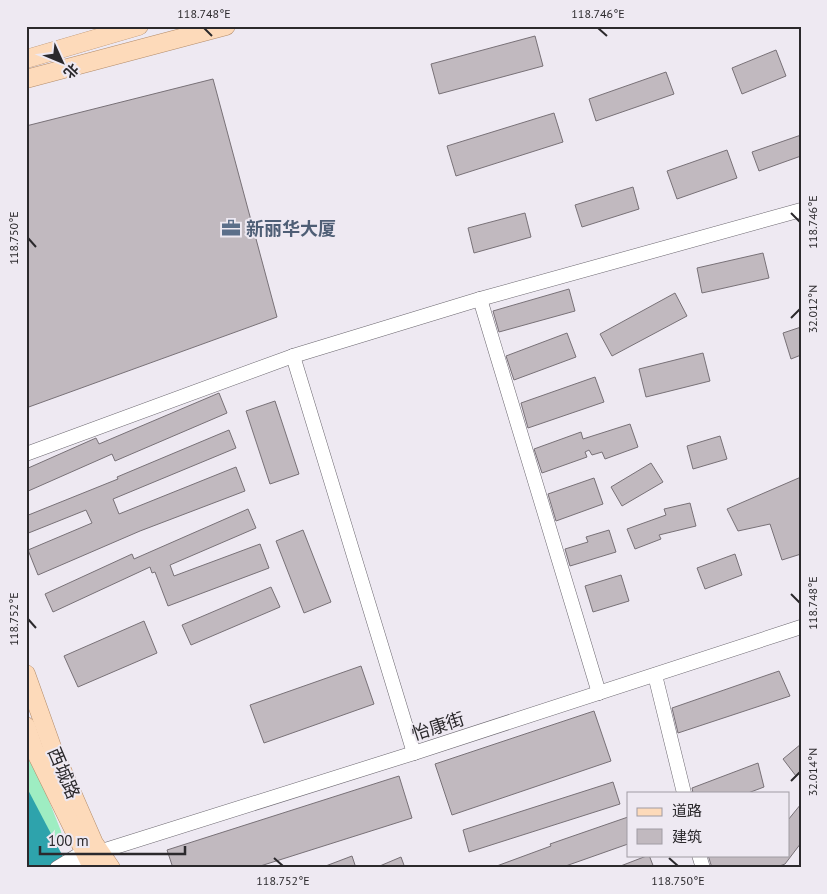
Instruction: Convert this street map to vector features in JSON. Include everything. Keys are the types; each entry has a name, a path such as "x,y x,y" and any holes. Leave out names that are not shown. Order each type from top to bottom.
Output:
{"main road":[{"path":"26,59 139,26"},
{"path":"26,79 226,26"},
{"name":"西城路","path":"26,674 52,747 86,858"},
{"name":"西城路","path":"26,726 34,749 86,858 111,868"}],"street":[{"path":"26,454 293,356 480,299 801,210"},
{"path":"480,299 599,693"},
{"path":"293,356 414,753"},
{"name":"怡康街","path":"57,868 801,627"},
{"path":"655,675 684,792"}],"green space":[{"path":"26,743 61,831 63,844 26,867"}],"water":[{"path":"26,786 69,868 26,868"}],"building":[{"path":"535,36 543,66 439,94 431,64"},
{"path":"776,50 786,76 742,94 732,68"},
{"path":"666,72 674,94 596,121 589,99"},
{"path":"213,79 277,317 26,408 26,126"},
{"path":"554,113 563,142 456,176 447,146"},
{"path":"801,135 801,156 759,171 752,152"},
{"path":"727,150 737,178 677,199 667,171"},
{"path":"633,187 639,209 582,227 575,205"},
{"path":"525,213 531,237 474,253 468,228"},
{"path":"763,253 769,278 702,293 697,268"},
{"path":"569,289 575,311 499,332 493,311"},
{"path":"675,293 687,316 612,356 600,334"},
{"path":"801,327 801,355 791,359 783,333"},
{"path":"567,333 576,357 514,380 506,356"},
{"path":"703,353 710,381 646,397 639,369"},
{"path":"595,377 604,402 528,428 521,403"},
{"path":"219,393 227,413 115,461 112,454 26,492 26,469 96,438 99,444"},
{"path":"275,401 299,474 270,484 246,411"},
{"path":"630,424 638,447 605,459 602,452 592,455 589,450 585,452 587,457 542,473 534,449 581,432 583,439"},
{"path":"229,430 236,448 113,499 119,514 236,467 245,491 140,531 38,575 28,550 92,523 86,510 26,534 26,516 118,479 117,477"},
{"path":"720,436 727,459 693,469 687,446"},
{"path":"651,463 663,482 622,506 611,487"},
{"path":"801,477 801,554 782,560 770,524 738,531 727,509"},
{"path":"594,478 603,504 556,521 548,494"},
{"path":"690,503 696,526 659,535 661,539 635,549 627,529 666,515 664,509"},
{"path":"248,509 256,528 170,565 174,576 260,544 269,568 168,606 155,572 152,573 150,567 53,612 45,594 132,554 134,559"},
{"path":"303,530 331,602 304,613 276,541"},
{"path":"609,530 616,552 570,566 565,549 588,542 586,537"},
{"path":"735,554 742,575 705,589 697,568"},
{"path":"621,575 629,601 593,612 585,586"},
{"path":"271,587 280,607 191,645 182,625"},
{"path":"144,621 157,653 78,687 64,656"},
{"path":"361,666 374,704 264,743 250,705"},
{"path":"779,671 790,696 678,733 672,708"},
{"path":"594,711 611,761 452,815 435,764"},
{"path":"801,744 801,772 796,776 783,759"},
{"path":"758,763 764,787 751,792 693,792 692,788"},
{"path":"399,776 412,818 254,868 173,868 167,850"},
{"path":"613,782 620,804 469,852 463,830"},
{"path":"801,804 801,843 785,864 774,868 712,868 708,856 790,856 790,818"},
{"path":"627,817 627,844 560,868 494,868 551,846 550,844"},
{"path":"352,856 356,868 323,868 323,867"},
{"path":"649,856 654,868 618,868"},
{"path":"401,857 405,868 375,868"}],"place":[{"name":"新丽华大厦","path":"231,228"}]}
